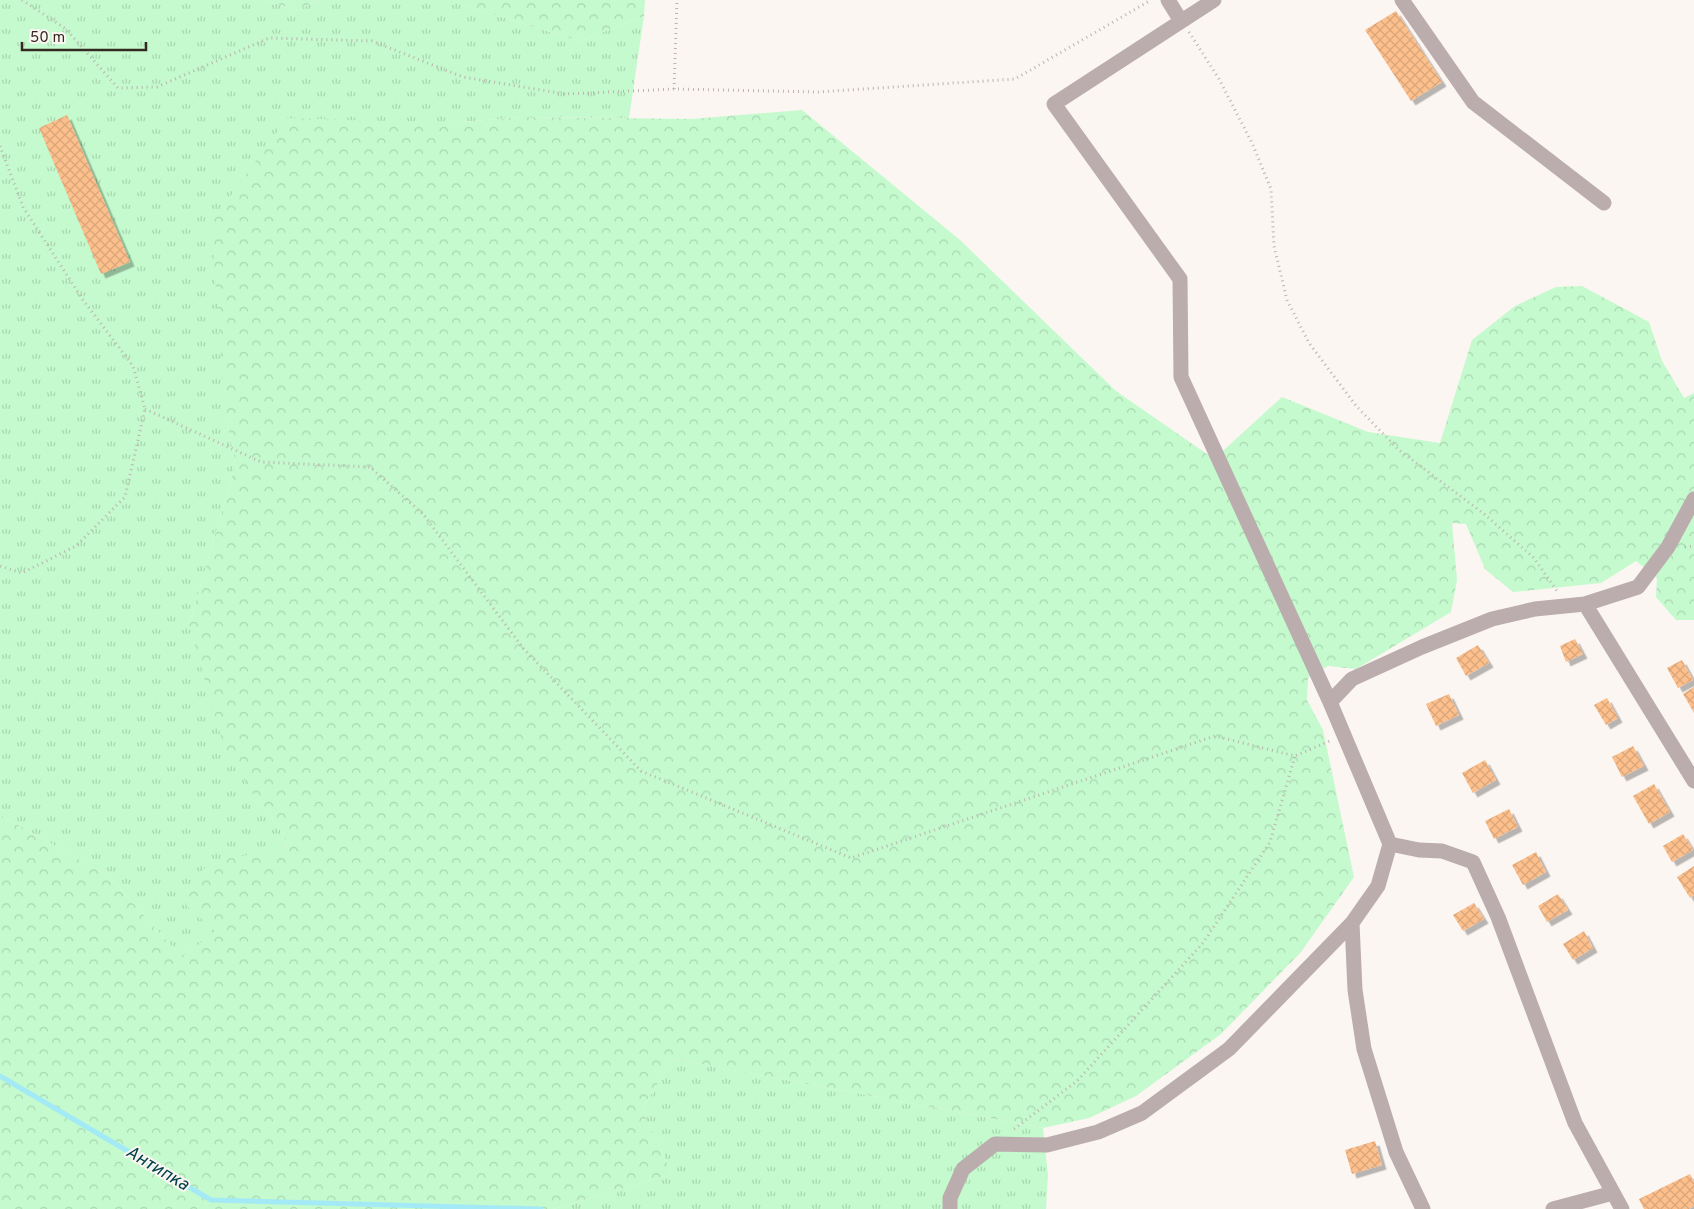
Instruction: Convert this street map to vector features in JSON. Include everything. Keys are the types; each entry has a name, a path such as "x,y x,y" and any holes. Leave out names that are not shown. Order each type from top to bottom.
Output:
{"street":[{"path":"1168,0 1181,21"},
{"path":"950,1209 950,1198 963,1170 995,1144 1047,1144 1098,1132 1142,1113 1229,1049 1352,923 1378,886 1390,844 1330,702 1181,377 1180,279 1054,104 1214,0"},
{"path":"1402,0 1473,102 1604,203"},
{"path":"1330,702 1352,680 1422,646 1492,619 1535,609 1585,604 1638,587 1668,547 1694,499"},
{"path":"1585,604 1694,781"},
{"path":"1390,844 1419,850 1442,851 1473,862 1498,917 1575,1123 1622,1209"},
{"path":"1352,923 1355,990 1364,1049 1396,1152 1423,1209"},
{"path":"1553,1209 1613,1193"}],"path":[{"path":"22,0 66,29 118,88 157,87 269,38 372,41 463,78 565,94 674,89 818,92 1014,79 1151,0"},
{"path":"674,89 677,0"},
{"path":"1181,21 1219,79 1252,143 1270,189 1274,246 1287,300 1309,343 1357,407 1400,450 1482,513 1534,558 1567,606"},
{"path":"0,146 23,207 83,300 133,366 145,409 124,497 76,546 22,573 0,566"},
{"path":"145,409 261,462 370,467 423,514 523,648 641,771 851,858 1215,736 1295,756 1343,735"},
{"path":"995,1144 1077,1082 1203,943 1270,842 1295,756"}],"green space":[{"path":"0,0 264,0 298,10 318,0 453,0 459,4 580,41 644,16 629,118 522,117 450,123 226,421 236,463 189,625 256,799 284,835 287,850 273,852 216,931 182,958 110,877 0,815"},
{"path":"264,0 318,0 298,10"},
{"path":"453,0 645,0 644,16 580,41 459,4"},
{"path":"802,110 960,240 1116,391 1214,459 1282,397 1368,432 1440,443 1472,340 1515,306 1556,287 1582,286 1649,322 1662,361 1684,398 1694,393 1694,620 1676,620 1656,597 1657,578 1636,561 1601,583 1513,592 1485,569 1466,524 1452,523 1457,580 1451,612 1356,669 1328,666 1308,678 1307,700 1323,730 1354,877 1301,952 1221,1034 1136,1096 1089,1118 1043,1128 673,1059 642,1109 672,1174 553,1209 0,1209 0,815 110,877 182,958 215,931 186,905 194,876 217,860 287,849 284,835 256,799 224,747 189,625 236,463 226,421 211,223 287,118 450,123 522,117 692,119"},
{"path":"673,1059 1043,1128 1048,1175 1046,1209 553,1209 672,1174 642,1109"}],"building":[{"path":"1396,11 1442,82 1411,101 1365,30"},
{"path":"67,115 130,262 101,274 39,128"},
{"path":"1575,639 1583,654 1566,662 1560,646"},
{"path":"1478,645 1489,663 1466,676 1456,658"},
{"path":"1682,660 1693,680 1678,688 1667,668"},
{"path":"1694,687 1694,713 1683,694"},
{"path":"1449,694 1459,715 1436,726 1426,704"},
{"path":"1607,698 1618,718 1606,725 1594,705"},
{"path":"1633,746 1644,766 1622,777 1612,757"},
{"path":"1485,760 1496,780 1473,793 1462,773"},
{"path":"1654,784 1670,812 1649,824 1633,796"},
{"path":"1509,809 1518,827 1494,839 1485,821"},
{"path":"1683,834 1693,850 1672,862 1663,846"},
{"path":"1536,852 1546,872 1523,885 1512,865"},
{"path":"1694,866 1694,895 1690,898 1677,877"},
{"path":"1558,894 1568,910 1547,922 1538,906"},
{"path":"1474,903 1484,919 1463,931 1453,915"},
{"path":"1584,931 1593,948 1573,960 1563,944"},
{"path":"1375,1141 1382,1165 1352,1174 1345,1150"},
{"path":"1690,1174 1694,1182 1694,1206 1689,1209 1644,1209 1639,1199"}],"waterway":[{"name":"Антипка","path":"0,1076 211,1200 541,1209"}]}
